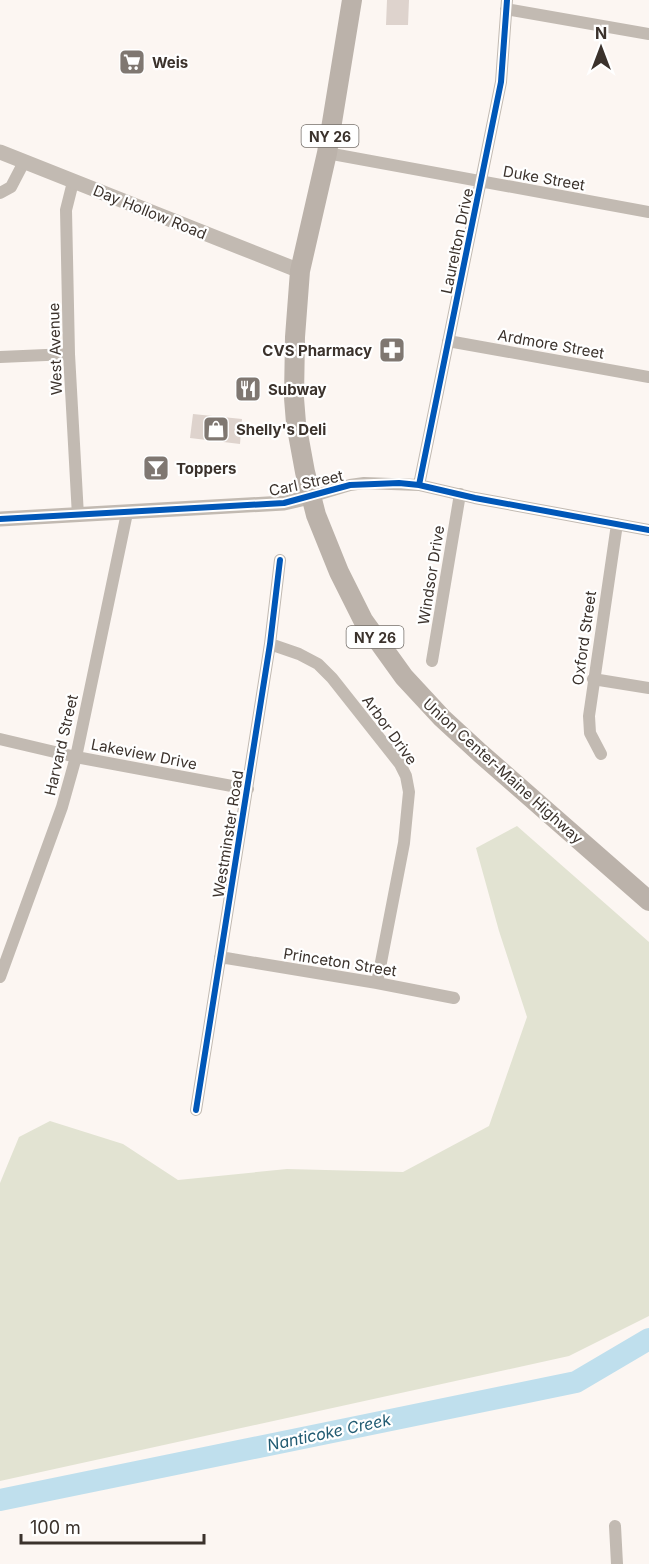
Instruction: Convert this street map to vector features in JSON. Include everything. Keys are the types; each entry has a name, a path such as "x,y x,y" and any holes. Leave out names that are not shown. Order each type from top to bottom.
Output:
{"main road":[{"name":"Union Center-Maine Highway","path":"352,0 327,153 300,271 295,337 294,398 310,497 319,525 343,582 363,620 404,677 442,718 480,753 649,901"}],"street":[{"path":"507,5 649,34"},
{"name":"Laurelton Drive","path":"419,485 501,82 507,5"},
{"name":"Day Hollow Road","path":"0,152 300,271"},
{"name":"Duke Street","path":"327,153 649,212"},
{"path":"0,193 11,187 24,162"},
{"name":"West Avenue","path":"74,182 66,210 69,354 78,516"},
{"name":"Ardmore Street","path":"448,341 649,376"},
{"path":"0,357 69,354"},
{"name":"Carl Street","path":"0,519 284,503 364,483 419,485 649,530"},
{"name":"Windsor Drive","path":"432,660 460,494"},
{"name":"Harvard Street","path":"0,977 62,807 76,757 128,513"},
{"name":"Oxford Street","path":"601,753 590,733 589,716 617,524"},
{"name":"Westminster Road","path":"196,1110 270,645 280,560"},
{"name":"Arbor Drive","path":"270,645 299,654 318,664 346,695 400,764 406,776 408,792 404,843 377,982"},
{"path":"593,679 649,688"},
{"name":"Lakeview Drive","path":"0,739 76,757 248,789"},
{"name":"Princeton Street","path":"220,957 377,982 454,998"},
{"path":"615,1526 616,1564"}],"green space":[{"path":"517,826 649,942 649,1316 569,1356 0,1481 0,1183 19,1137 50,1121 123,1144 178,1180 287,1169 403,1172 489,1126 527,1017 499,931 476,848"}],"building":[{"path":"387,0 409,0 408,25 386,25"},
{"name":"Shelly's Deli","path":"193,414 242,419 240,444 190,438"}],"waterway":[{"name":"Nanticoke Creek","path":"0,1500 576,1382 649,1339"}],"cycle path":[{"path":"419,485 501,82 507,0"},
{"path":"0,519 284,503 350,485 399,483 649,530"},
{"path":"196,1110 270,644 280,560"}],"place":[{"name":"Weis","path":"132,62"},
{"name":"CVS Pharmacy","path":"392,350"},
{"name":"Subway","path":"248,389"},
{"name":"Shelly's Deli","path":"216,429"},
{"name":"Toppers","path":"156,468"}]}
